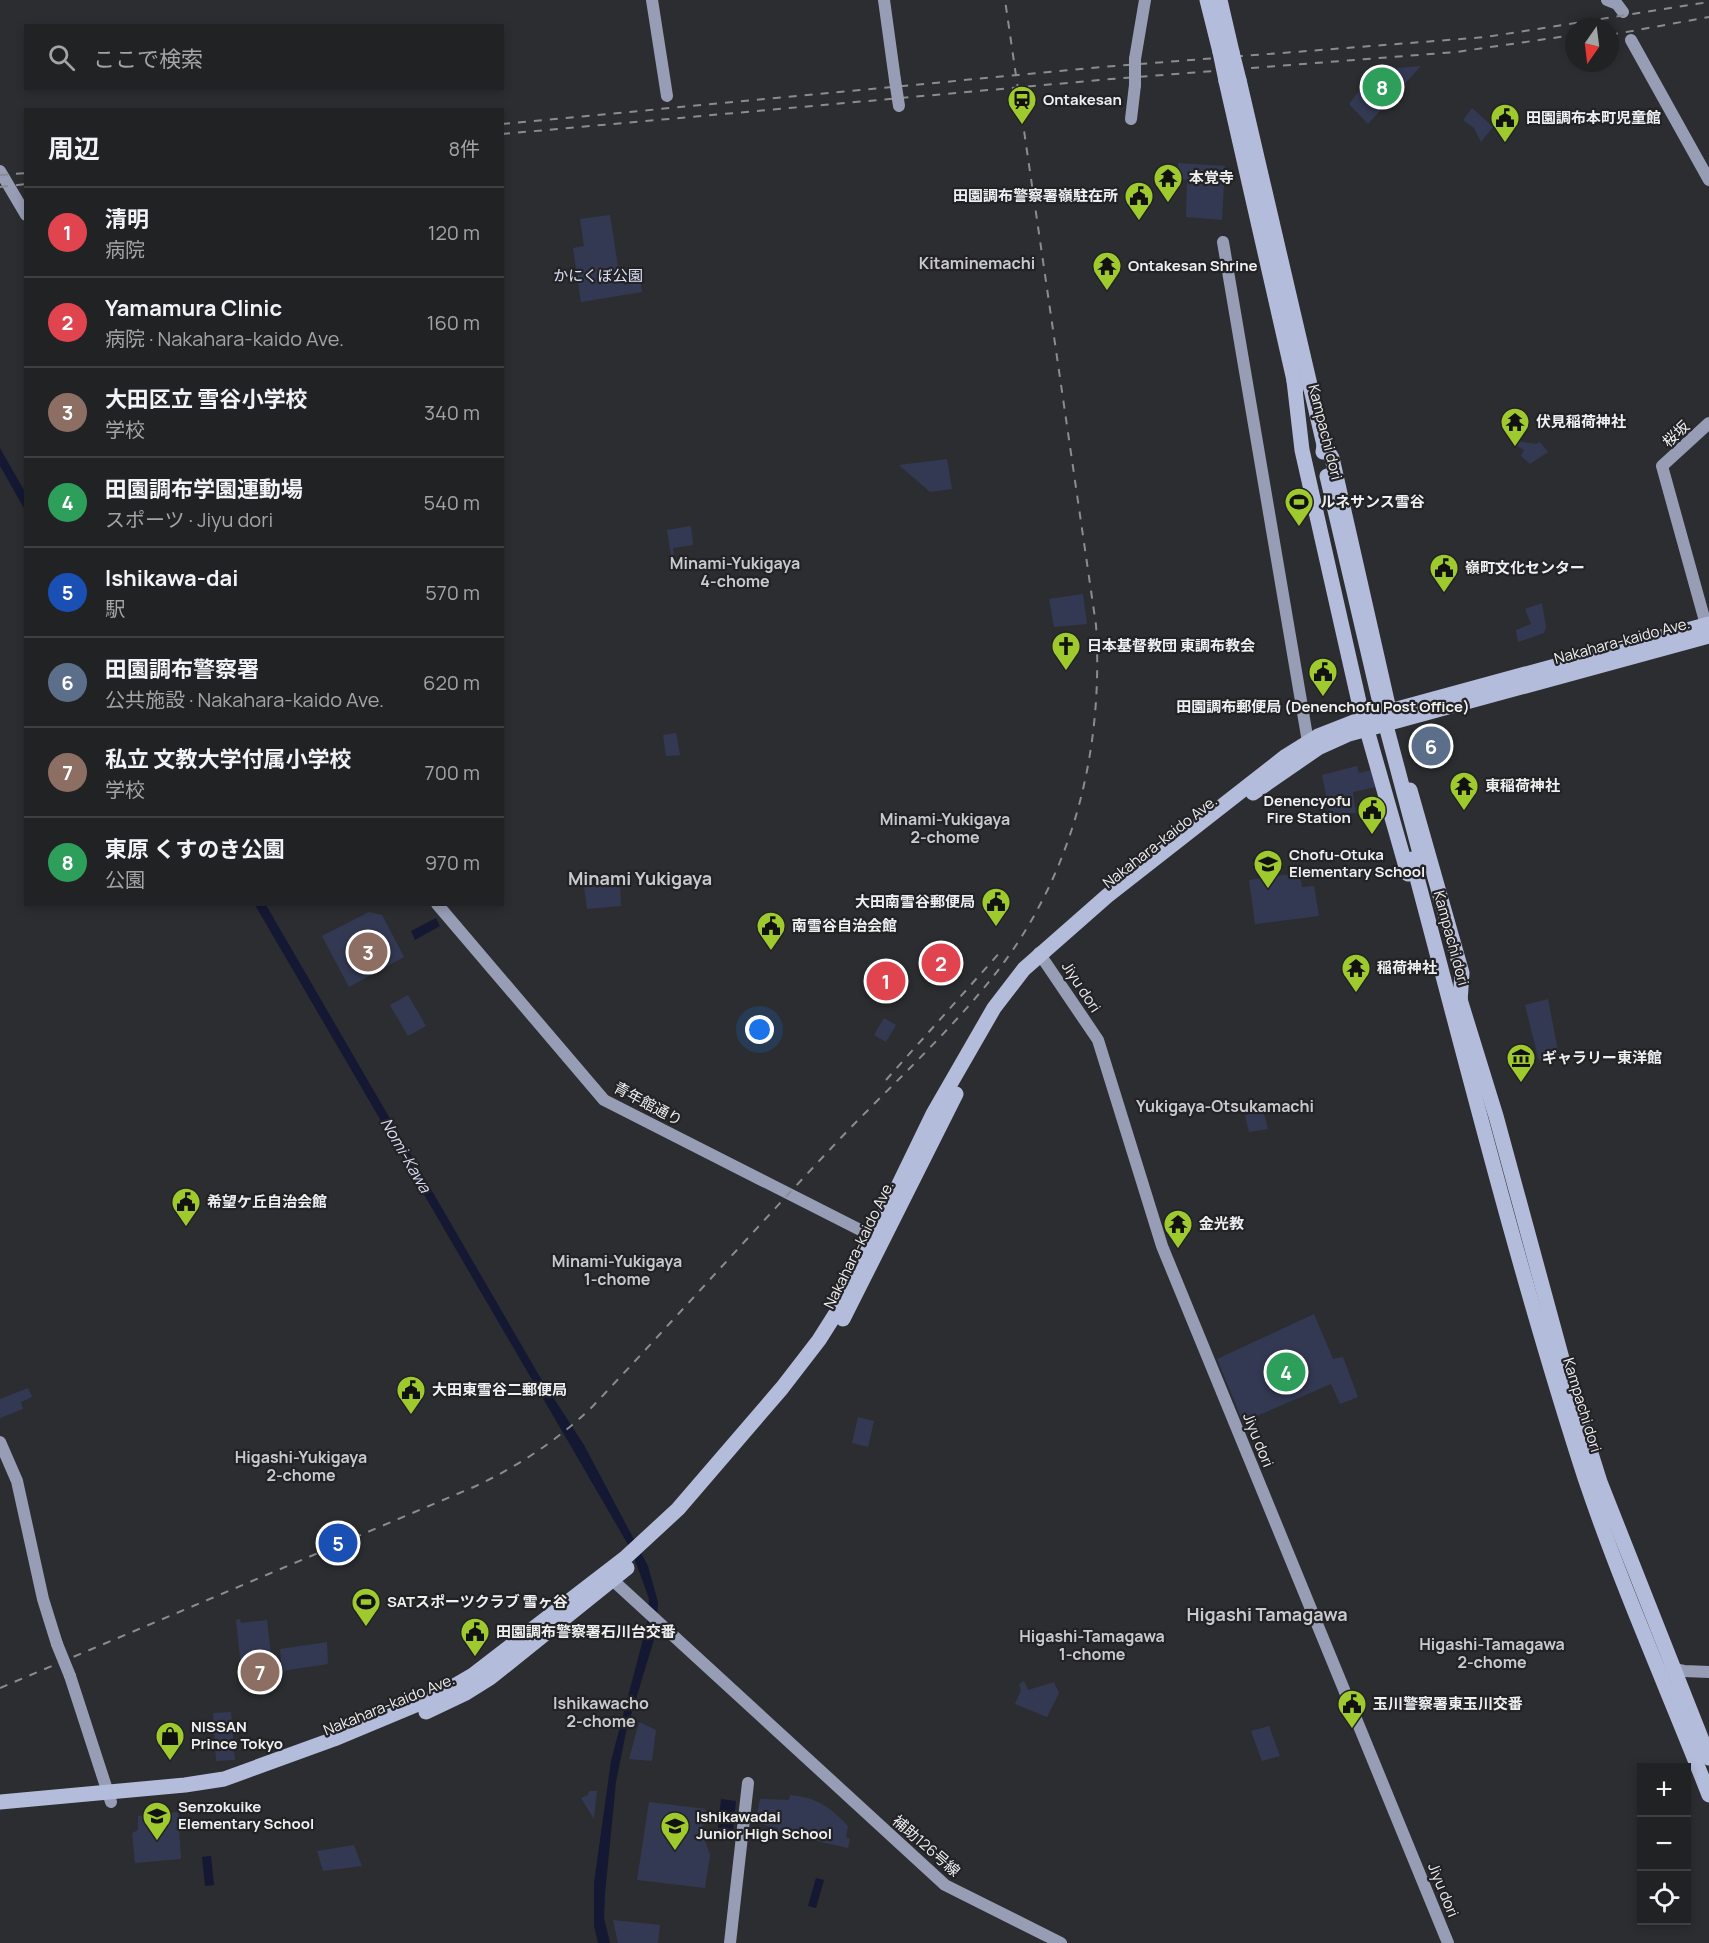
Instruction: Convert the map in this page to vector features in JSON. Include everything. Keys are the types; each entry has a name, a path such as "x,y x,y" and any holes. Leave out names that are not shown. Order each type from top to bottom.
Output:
{"main road":[{"name":"Kampachi dori","path":"1207,0 1226,52"},
{"name":"Kampachi dori","path":"1220,0 1226,52 1294,381 1323,478 1370,705 1416,858 1456,1004 1535,1312 1585,1476 1666,1667 1709,1758"},
{"name":"Kampachi dori","path":"1232,81 1324,445 1323,478"},
{"path":"1294,381 1302,450 1365,724 1440,989 1456,1004"},
{"path":"1324,445 1332,458 1391,718 1462,973 1456,1004"},
{"name":"Nakahara-kaido Ave.","path":"1045,961 1230,798 1308,742 1365,724 1708,630"},
{"name":"Nakahara-kaido Ave.","path":"0,1812 110,1797 243,1774 437,1696 490,1664 636,1555 807,1357 838,1310 878,1238 915,1148 1002,996 1109,906 1244,799 1318,748 1365,724"},
{"path":"1387,799 1411,793"},
{"name":"Kampachi dori","path":"1666,1667 1709,1795"},
{"name":"Nakahara-kaido Ave.","path":"0,1802 110,1797"}],"street":[{"path":"652,0 667,96"},
{"path":"884,0 899,106"},
{"path":"1131,119 1135,59 1145,0"},
{"path":"1607,0 1617,4 1623,12"},
{"path":"1631,40 1709,180"},
{"path":"0,171 24,212"},
{"path":"1223,242 1308,742"},
{"name":"桜坂","path":"1708,630 1662,466 1709,423"},
{"name":"青年館通り","path":"439,906 604,1100 878,1238"},
{"name":"Jiyu dori","path":"1045,961 1098,1040 1164,1253 1448,1943"},
{"path":"0,1442 17,1481 43,1599 110,1797"},
{"name":"補助126号線","path":"608,1577 945,1885 1061,1943"},
{"path":"1666,1667 1709,1672"},
{"path":"730,1943 748,1783"}],"green space":[{"path":"1421,66 1368,124 1349,104 1375,70"},
{"path":"1472,108 1493,127 1481,142 1474,128 1463,120"},
{"path":"1178,163 1225,166 1222,220 1186,217 1187,180 1177,178"},
{"name":"かにくぼ公園","path":"610,215 619,273 639,271 642,292 581,302 573,248 584,246 580,219"},
{"path":"1516,441 1536,444 1540,442 1548,452 1530,464 1521,456 1524,450 1513,444"},
{"path":"947,459 952,489 930,492 899,465"},
{"path":"691,526 693,545 673,548 676,568 673,569 667,530"},
{"path":"1083,594 1087,624 1054,627 1049,599"},
{"path":"1542,603 1546,627 1544,633 1518,642 1516,630 1531,624 1525,609"},
{"path":"676,733 680,755 666,756 663,735"},
{"path":"1357,766 1359,773 1371,770 1376,787 1353,792 1356,813 1330,814 1322,775"},
{"path":"1300,873 1302,887 1314,886 1319,916 1255,924 1249,880"},
{"path":"620,883 621,906 587,909 584,886"},
{"path":"369,912 382,915 404,957 349,987 322,936"},
{"path":"408,995 426,1026 408,1036 390,1005"},
{"path":"1548,999 1559,1056 1539,1061 1525,1005"},
{"path":"884,1018 896,1025 886,1042 874,1035"},
{"path":"1263,1110 1268,1129 1249,1132 1245,1115"},
{"path":"1314,1314 1333,1359 1343,1357 1358,1397 1340,1404 1331,1384 1243,1422 1217,1359"},
{"path":"28,1388 32,1397 21,1402 23,1409 0,1418 0,1399"},
{"path":"858,1417 874,1421 868,1447 852,1443"},
{"path":"240,1619 241,1623 267,1620 271,1654 252,1657 252,1661 245,1662 246,1677 242,1677 236,1620"},
{"path":"327,1642 328,1664 282,1671 280,1649"},
{"path":"1024,1681 1028,1690 1054,1682 1059,1693 1047,1717 1015,1704 1021,1690 1019,1684"},
{"path":"231,1712 235,1760 216,1761 213,1713"},
{"path":"639,1722 656,1730 652,1761 629,1759"},
{"path":"1269,1726 1280,1756 1262,1761 1251,1731"},
{"path":"589,1791 597,1791 594,1819 581,1798 588,1795"},
{"path":"790,1795 808,1798 835,1813 848,1826 846,1837 850,1839 848,1848 777,1832 778,1828 755,1823 760,1799 789,1800"},
{"path":"649,1802 706,1809 702,1833 710,1855 705,1888 637,1880"},
{"path":"178,1812 181,1859 135,1863 132,1833 138,1830 138,1816"},
{"path":"354,1845 362,1866 323,1871 317,1851"},
{"path":"613,1920 660,1925 658,1943 618,1943"}],"water":[{"path":"0,448 24,490 24,508 0,466"},
{"path":"1282,858 1282,867 1253,868 1253,859"},
{"name":"Nomi-Kawa","path":"256,906 267,906 540,1377 584,1445 648,1566 658,1602 656,1633 626,1732 616,1782 604,1918 610,1943 598,1943 594,1926 594,1883 611,1761 647,1624 649,1599 630,1548"},
{"path":"436,918 440,926 415,940 411,931"},
{"path":"721,1799 736,1801 733,1829 718,1828"},
{"path":"211,1856 214,1885 205,1886 202,1857"},
{"path":"816,1878 824,1880 816,1908 808,1906"}],"railway":[{"path":"0,1688 476,1486 552,1441 593,1406 836,1143 955,1021 992,978 1020,939 1044,898 1063,855 1077,811 1088,765 1095,719 1097,672 1096,625 1005,0"},
{"path":"504,124 1102,67 1486,37 1709,2"},
{"path":"1619,33 1709,17"},
{"path":"504,134 1111,79 1456,52 1565,36"},
{"path":"0,175 24,173"},
{"path":"0,187 24,184"},
{"path":"886,1080 1002,950"}],"place":[{"name":"東原 くすのき公園","path":"1382,87"},
{"name":"Ontakesan","path":"1022,126"},
{"name":"田園調布本町児童館","path":"1505,144"},
{"name":"本覚寺","path":"1168,204"},
{"name":"田園調布警察署嶺駐在所","path":"1139,222"},
{"name":"Ontakesan Shrine","path":"1107,292"},
{"name":"伏見稲荷神社","path":"1515,448"},
{"name":"ルネサンス雪谷","path":"1299,528"},
{"name":"嶺町文化センター","path":"1444,594"},
{"name":"日本基督教団 東調布教会","path":"1066,672"},
{"name":"田園調布郵便局 (Denenchofu Post Office)","path":"1323,698"},
{"name":"田園調布警察署","path":"1431,746"},
{"name":"東稲荷神社","path":"1464,812"},
{"name":"Denencyofu Fire Station","path":"1372,836"},
{"name":"Chofu-Otuka Elementary School","path":"1268,890"},
{"name":"大田南雪谷郵便局","path":"996,928"},
{"name":"大田区立 雪谷小学校","path":"368,952"},
{"name":"南雪谷自治会館","path":"771,952"},
{"name":"Yamamura Clinic","path":"941,963"},
{"name":"清明","path":"886,981"},
{"name":"稲荷神社","path":"1356,994"},
{"name":"ギャラリー東洋館","path":"1521,1084"},
{"name":"希望ケ丘自治会館","path":"186,1228"},
{"name":"金光教","path":"1178,1250"},
{"name":"田園調布学園運動場","path":"1286,1372"},
{"name":"大田東雪谷二郵便局","path":"411,1416"},
{"name":"Ishikawa-dai","path":"338,1543"},
{"name":"SATスポーツクラブ 雪ヶ谷","path":"366,1628"},
{"name":"田園調布警察署石川台交番","path":"475,1658"},
{"name":"私立 文教大学付属小学校","path":"260,1672"},
{"name":"玉川警察署東玉川交番","path":"1352,1730"},
{"name":"NISSAN Prince Tokyo","path":"170,1762"},
{"name":"Senzokuike Elementary School","path":"157,1842"},
{"name":"Ishikawadai Junior High School","path":"675,1852"}],"district":[{"name":"Kitaminemachi","path":"977,263"},
{"name":"Minami-Yukigaya 4-chome","path":"735,572"},
{"name":"Minami-Yukigaya 2-chome","path":"945,828"},
{"name":"Minami Yukigaya","path":"640,879"},
{"name":"Yukigaya-Otsukamachi","path":"1225,1106"},
{"name":"Minami-Yukigaya 1-chome","path":"617,1270"},
{"name":"Higashi-Yukigaya 2-chome","path":"301,1466"},
{"name":"Higashi Tamagawa","path":"1267,1615"},
{"name":"Higashi-Tamagawa 1-chome","path":"1092,1645"},
{"name":"Higashi-Tamagawa 2-chome","path":"1492,1653"},
{"name":"Ishikawacho 2-chome","path":"601,1712"}]}
